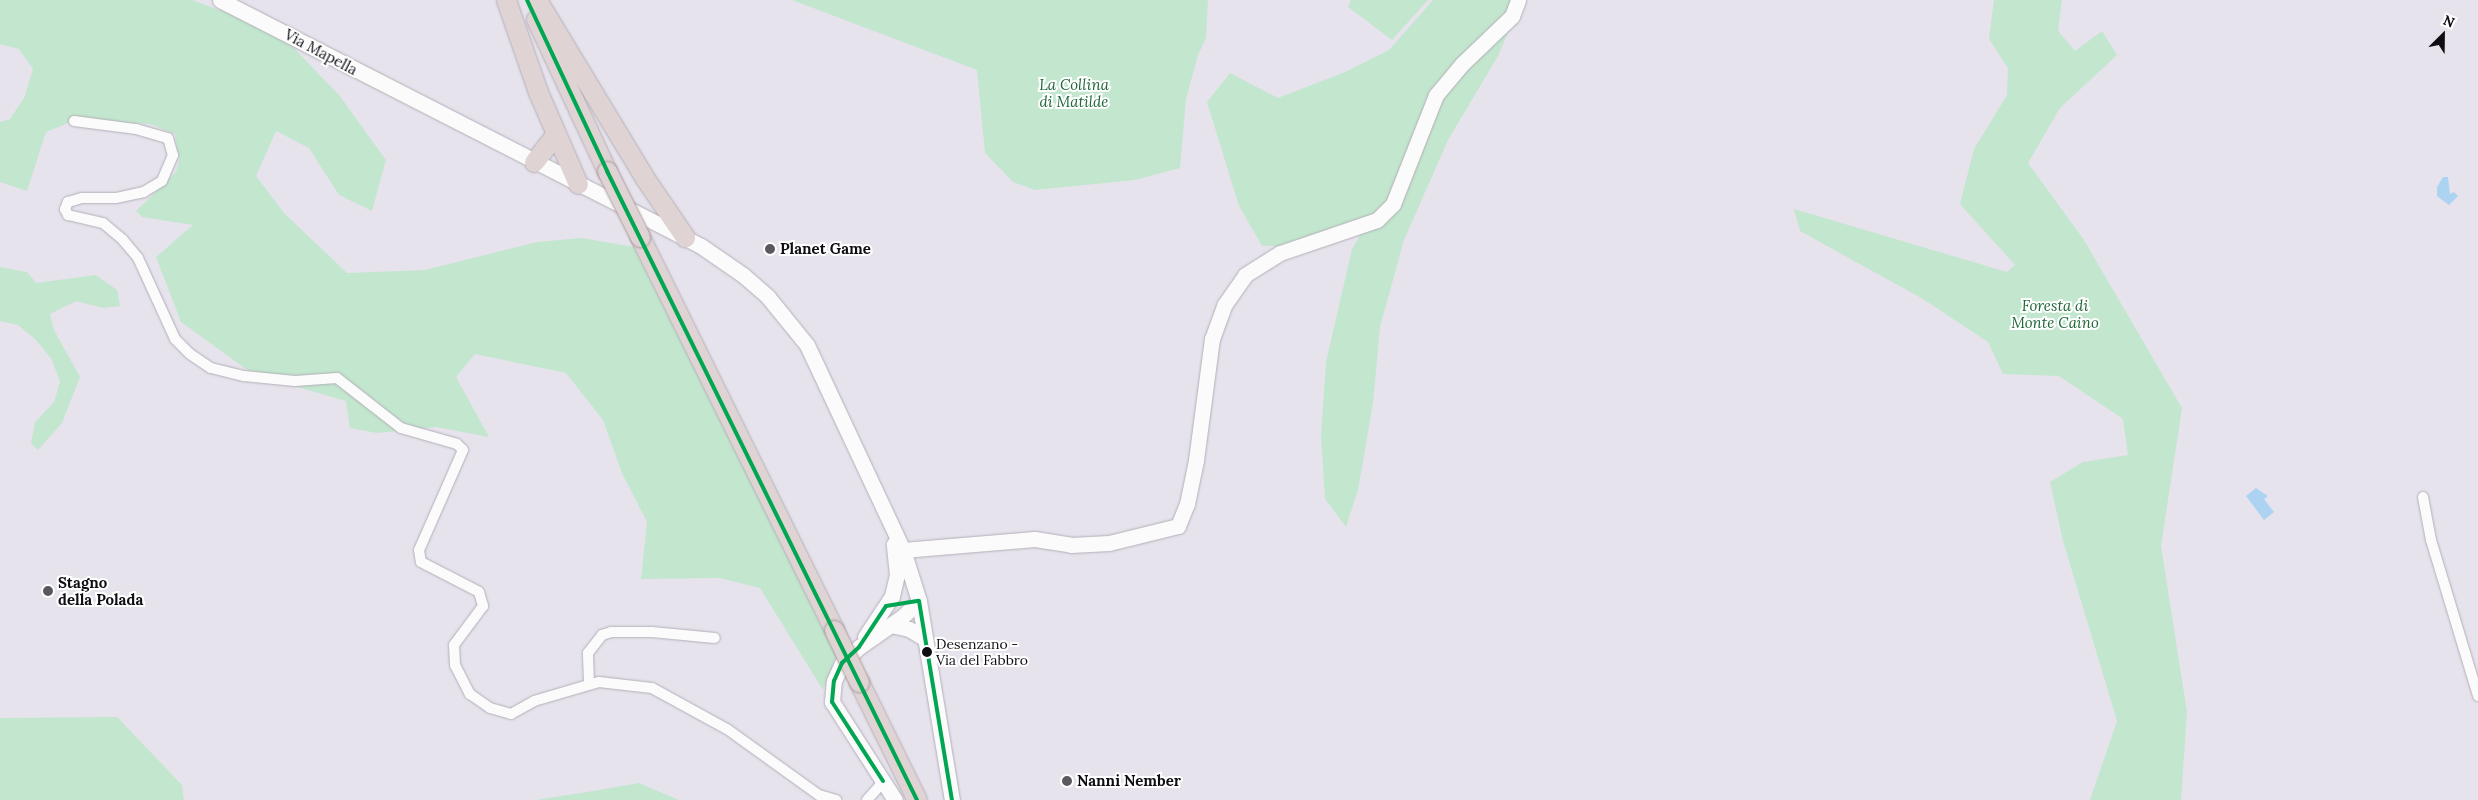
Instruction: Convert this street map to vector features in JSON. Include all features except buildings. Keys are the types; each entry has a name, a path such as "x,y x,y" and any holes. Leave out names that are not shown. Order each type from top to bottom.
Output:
{"highway":[{"path":"506,0 555,135 578,184"},
{"path":"527,0 607,171 917,800"},
{"path":"537,0 644,177 685,238"},
{"path":"534,162 555,135"}],"street":[{"name":"Via Mapella","path":"220,0 421,105 685,238 743,275 768,298 807,345 890,528"},
{"path":"903,550 1035,539 1071,545 1109,543 1178,526 1187,504 1196,460 1212,339 1225,304 1245,275 1280,253 1377,220 1393,204 1436,95 1512,16 1518,0"},
{"path":"74,121 136,129 168,138 173,155 162,181 144,192 116,198 82,198 68,202 65,208 68,215 103,223 123,240 138,258 175,339 190,354 211,368 244,376 296,381 337,378 402,428 457,444 463,450 418,550 420,562 479,592 483,606 454,645 455,665 470,694 490,708 511,714 534,701 599,682 652,688 727,729 819,796 836,800"},
{"path":"2424,497 2431,540 2478,696"},
{"path":"890,528 903,550 919,601 952,800"},
{"path":"890,528 897,575 886,606 859,647 838,671 832,702 894,800"},
{"path":"886,606 919,601"},
{"path":"859,647 891,625 919,601"},
{"path":"891,625 909,629 924,638"},
{"path":"589,684 588,653 602,635 611,632 652,632 715,638"},
{"path":"867,800 883,782"}],"green space":[{"path":"0,0 192,0 286,35 285,39 339,95 386,160 372,211 339,195 309,148 276,131 256,176 285,214 347,273 425,270 537,242 582,238 634,247 837,654 823,690 760,588 720,578 641,579 647,522 622,473 603,420 566,373 475,354 456,377 489,437 436,427 377,433 350,428 346,401 253,374 181,322 156,257 193,225 142,217 136,211 176,172 179,160 175,134 150,124 76,120 46,132 27,191 0,182 0,122 10,119 24,98 33,69 19,49 0,44"},
{"name":"La Collina di Matilde","path":"792,0 1208,0 1206,38 1198,55 1186,99 1180,168 1135,180 1035,190 1013,182 985,153 977,70"},
{"path":"1351,0 1428,0 1392,40 1348,7"},
{"path":"1433,0 1522,0 1498,56 1448,140 1404,240 1380,327 1373,403 1358,490 1346,527 1325,499 1321,436 1326,362 1352,249 1365,227 1315,246 1262,246 1239,206 1207,102 1230,73 1278,98 1345,72 1389,50"},
{"name":"Foresta di Monte Caino","path":"1994,0 2062,0 2058,31 2075,51 2102,31 2117,55 2060,108 2028,163 2084,240 2182,408 2161,546 2187,712 2181,800 2090,800 2117,721 2063,541 2050,482 2083,462 2128,455 2123,419 2059,376 2003,374 1988,342 1923,299 1800,231 1794,209 2007,272 2015,265 1960,204 1974,149 2007,95 2008,68 1989,39"},
{"path":"0,267 27,272 36,283 96,275 117,290 120,306 103,308 76,301 50,314 54,330 80,377 62,423 38,450 31,444 35,422 54,402 60,382 52,360 36,340 18,325 0,321"},
{"path":"117,717 182,785 184,800 0,800 0,718"},
{"path":"639,783 679,800 536,800 587,792"}],"water":[{"path":"2443,177 2448,177 2450,194 2454,192 2458,196 2449,205 2437,196 2437,187"},
{"path":"2256,488 2268,496 2264,499 2274,512 2264,520 2246,496"}],"transit line":[{"path":"527,0 607,171 917,800"},
{"path":"883,781 832,702 834,681 842,663 859,647 886,606 919,601 952,800"}],"place":[{"name":"Planet Game","path":"770,249"},
{"name":"Stagno della Polada","path":"48,591"},
{"name":"Desenzano - Via del Fabbro","path":"927,652"},
{"name":"Nanni Nember","path":"1067,781"}]}
